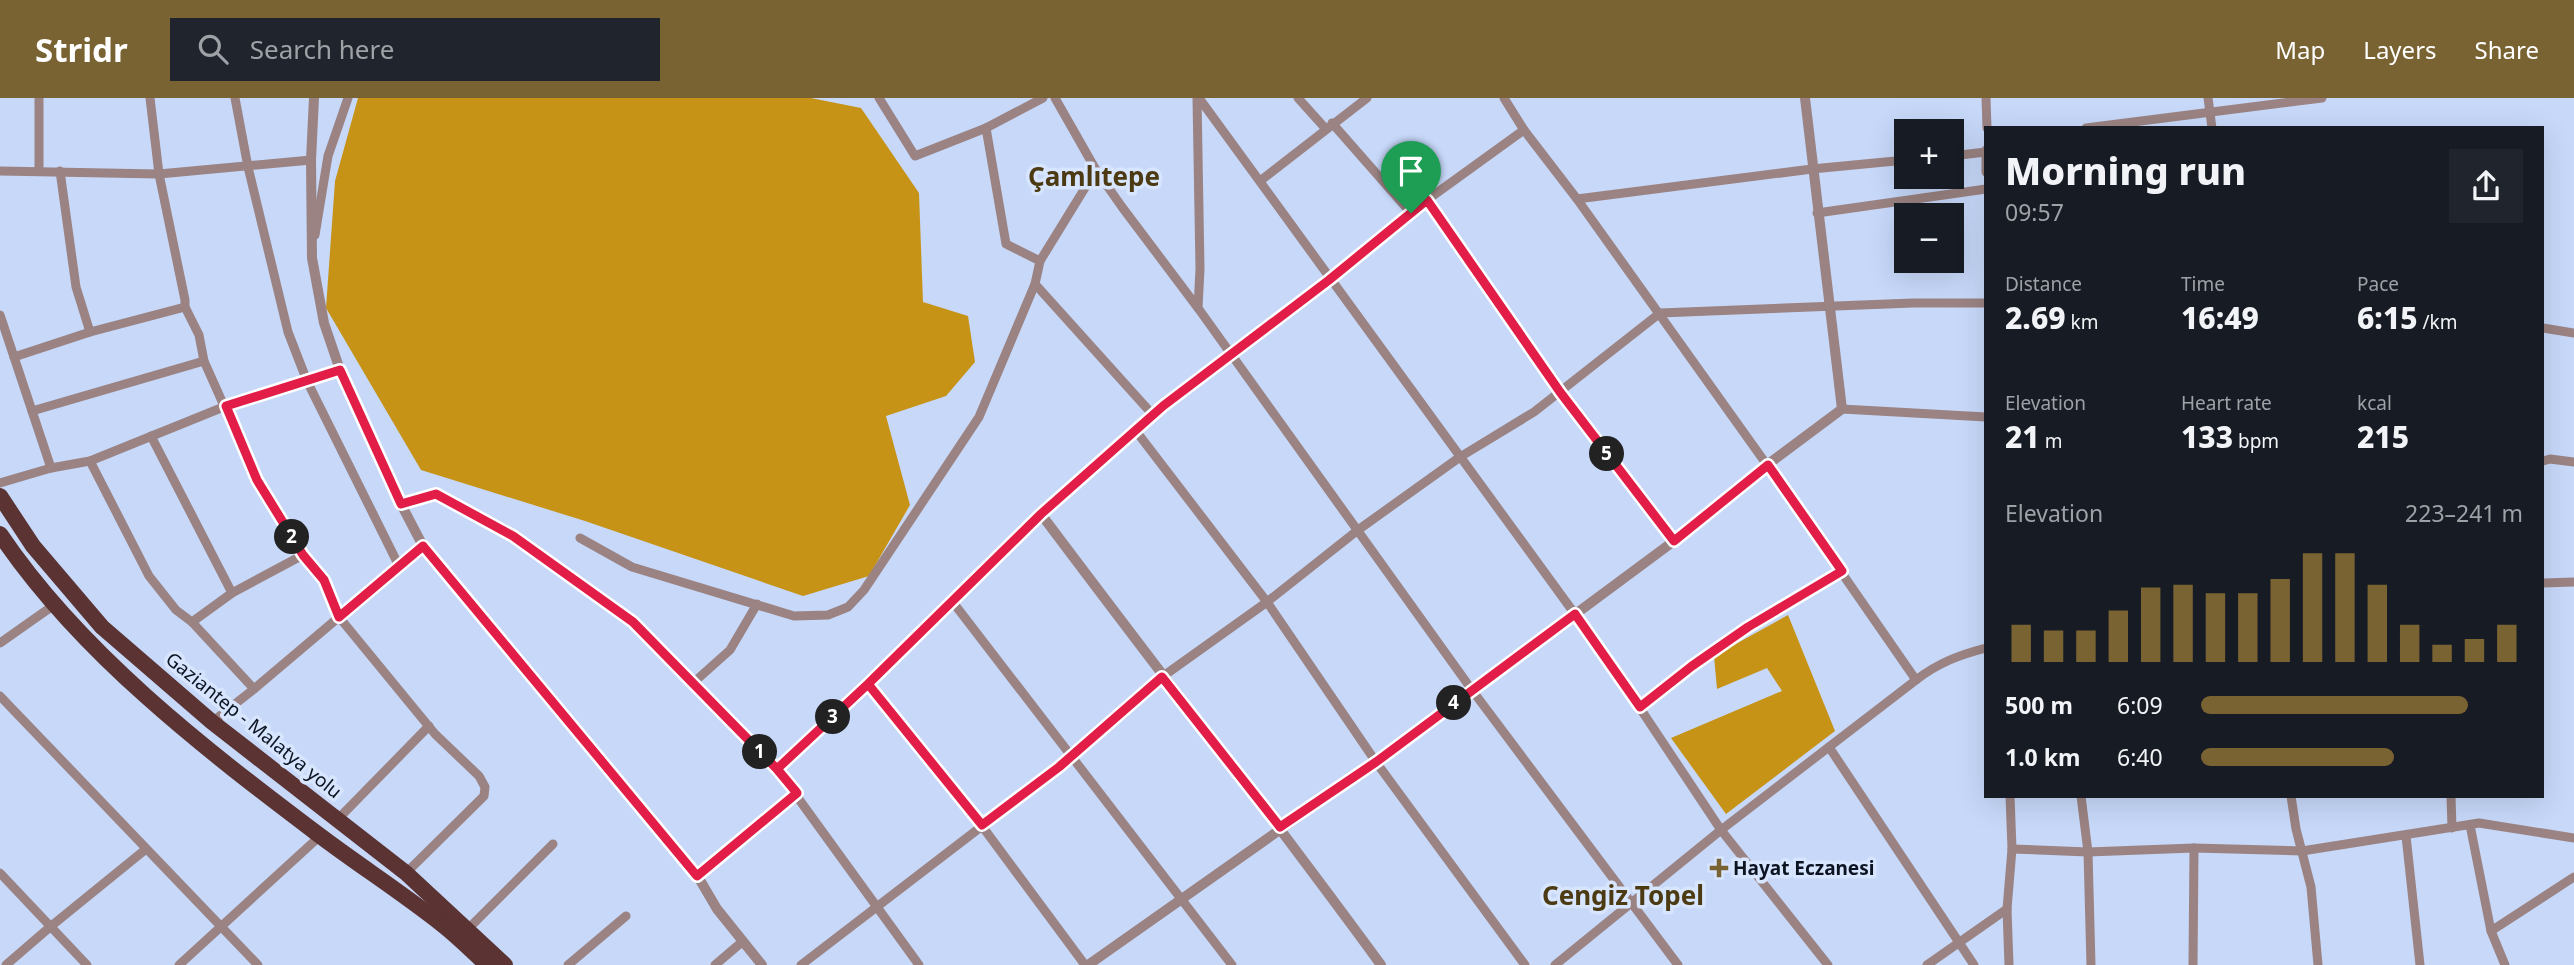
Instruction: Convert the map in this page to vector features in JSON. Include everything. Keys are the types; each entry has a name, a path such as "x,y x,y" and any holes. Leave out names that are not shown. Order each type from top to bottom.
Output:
{"highway":[{"name":"Gaziantep - Malatya yolu","path":"0,496 33,546 102,627 212,722 406,873 505,965"},
{"path":"0,534 18,562 93,647 203,744 320,836 445,926 487,965"}],"street":[{"path":"39,98 39,171"},
{"path":"150,98 159,174 185,307 199,335 204,361 257,480 303,555 324,580 339,617 429,726 479,776 485,787 484,796 406,873"},
{"path":"235,98 248,167 288,332 307,381 399,566"},
{"path":"314,98 311,160 312,258 324,323 340,370 401,504 423,546 697,876 741,942 762,965"},
{"path":"312,258 328,156 348,98"},
{"path":"879,98 915,156 986,128 1043,98"},
{"path":"1055,98 1096,170 1472,690 1678,965"},
{"path":"1198,98 1198,308"},
{"path":"1198,98 1575,614 1721,830 1828,965"},
{"path":"1298,98 1329,126 1411,213"},
{"path":"1260,181 1367,98"},
{"path":"1504,98 1524,130 1577,199 1768,465 1916,680"},
{"path":"1805,98 1842,409"},
{"path":"1986,98 1987,126"},
{"path":"2208,98 2212,126"},
{"path":"2101,126 2322,98"},
{"path":"986,128 1006,244 1040,261"},
{"path":"777,769 1041,514 1153,415 1329,280 1427,200 1524,130"},
{"path":"1964,154 1984,151"},
{"path":"0,171 159,174 311,160"},
{"path":"1577,199 1894,161"},
{"path":"580,538 632,567 794,616 828,615 848,607 864,590 979,417 1035,284 1040,261 1096,170"},
{"path":"60,171 76,287 90,332"},
{"path":"1817,213 1984,189"},
{"path":"1427,200 1560,392 1674,541"},
{"path":"1035,284 1153,415"},
{"path":"801,965 1059,767 1162,677 1460,457 1535,412 1660,313 1913,303 1984,303"},
{"path":"14,357 90,332 185,307"},
{"path":"0,316 51,468"},
{"path":"2544,328 2574,333"},
{"path":"32,411 204,361"},
{"path":"0,483 51,468 90,461 226,406 340,370"},
{"path":"868,684 982,825 1086,965 1376,762 1674,541 1842,409 1984,417"},
{"path":"1136,431 1267,602 1376,762 1525,965"},
{"path":"151,436 232,593"},
{"path":"90,461 149,576 176,610 192,622 254,689"},
{"path":"2544,461 2574,461"},
{"path":"401,504 436,494 513,536 633,622 777,769 797,793 919,965"},
{"path":"1041,514 1162,677 1280,827 1381,965"},
{"path":"212,722 423,546"},
{"path":"192,622 232,593 303,555"},
{"path":"1640,707 1748,627 1842,571"},
{"path":"2544,583 2574,582"},
{"path":"952,601 1232,965"},
{"path":"693,682 730,650 757,604"},
{"path":"0,643 54,605"},
{"path":"1555,965 1721,830 1916,680 1938,664 1984,648"},
{"path":"0,696 258,965"},
{"path":"0,715 9,707"},
{"path":"338,820 429,726"},
{"path":"1829,747 1974,965"},
{"path":"697,876 797,793"},
{"path":"2009,965 2007,909 2012,849 2010,798"},
{"path":"2081,798 2088,852 2091,965"},
{"path":"2291,798 2311,887 2318,965"},
{"path":"2451,798 2452,828"},
{"path":"2012,849 2088,852 2194,848 2302,851 2479,823 2574,838"},
{"path":"2470,825 2491,930 2505,965"},
{"path":"180,965 220,925 320,836"},
{"path":"2406,836 2420,965"},
{"path":"467,930 553,844"},
{"path":"2193,965 2194,848"},
{"path":"6,965 146,849"},
{"path":"0,873 87,965"},
{"path":"2491,930 2574,877"},
{"path":"1927,965 2007,909"},
{"path":"568,965 626,916"},
{"path":"715,965 741,942"}],"shaded area":[{"path":"358,98 811,98 861,108 919,193 923,302 968,316 975,362 946,396 886,416 910,505 869,576 803,596 585,521 421,470 326,308 335,181"},
{"path":"1788,615 1835,731 1726,814 1671,738 1782,691 1767,668 1717,689 1714,656"}],"place":[{"name":"Hayat Eczanesi","path":"1719,868"}],"district":[{"name":"Çamlıtepe","path":"1094,176"},
{"name":"Cengiz Topel","path":"1623,895"}],"route":[{"path":"1411,213 1329,280 1163,406 1041,514 777,769 633,622 513,536 436,494 401,504 340,370 226,406 257,480 303,555 324,580 339,617 423,546 697,876 797,793 777,769 868,684 982,825 1059,767 1162,677 1280,827 1376,762 1575,614 1640,707 1748,627 1842,571 1768,465 1674,541 1560,392 1427,200 1411,213"}]}
